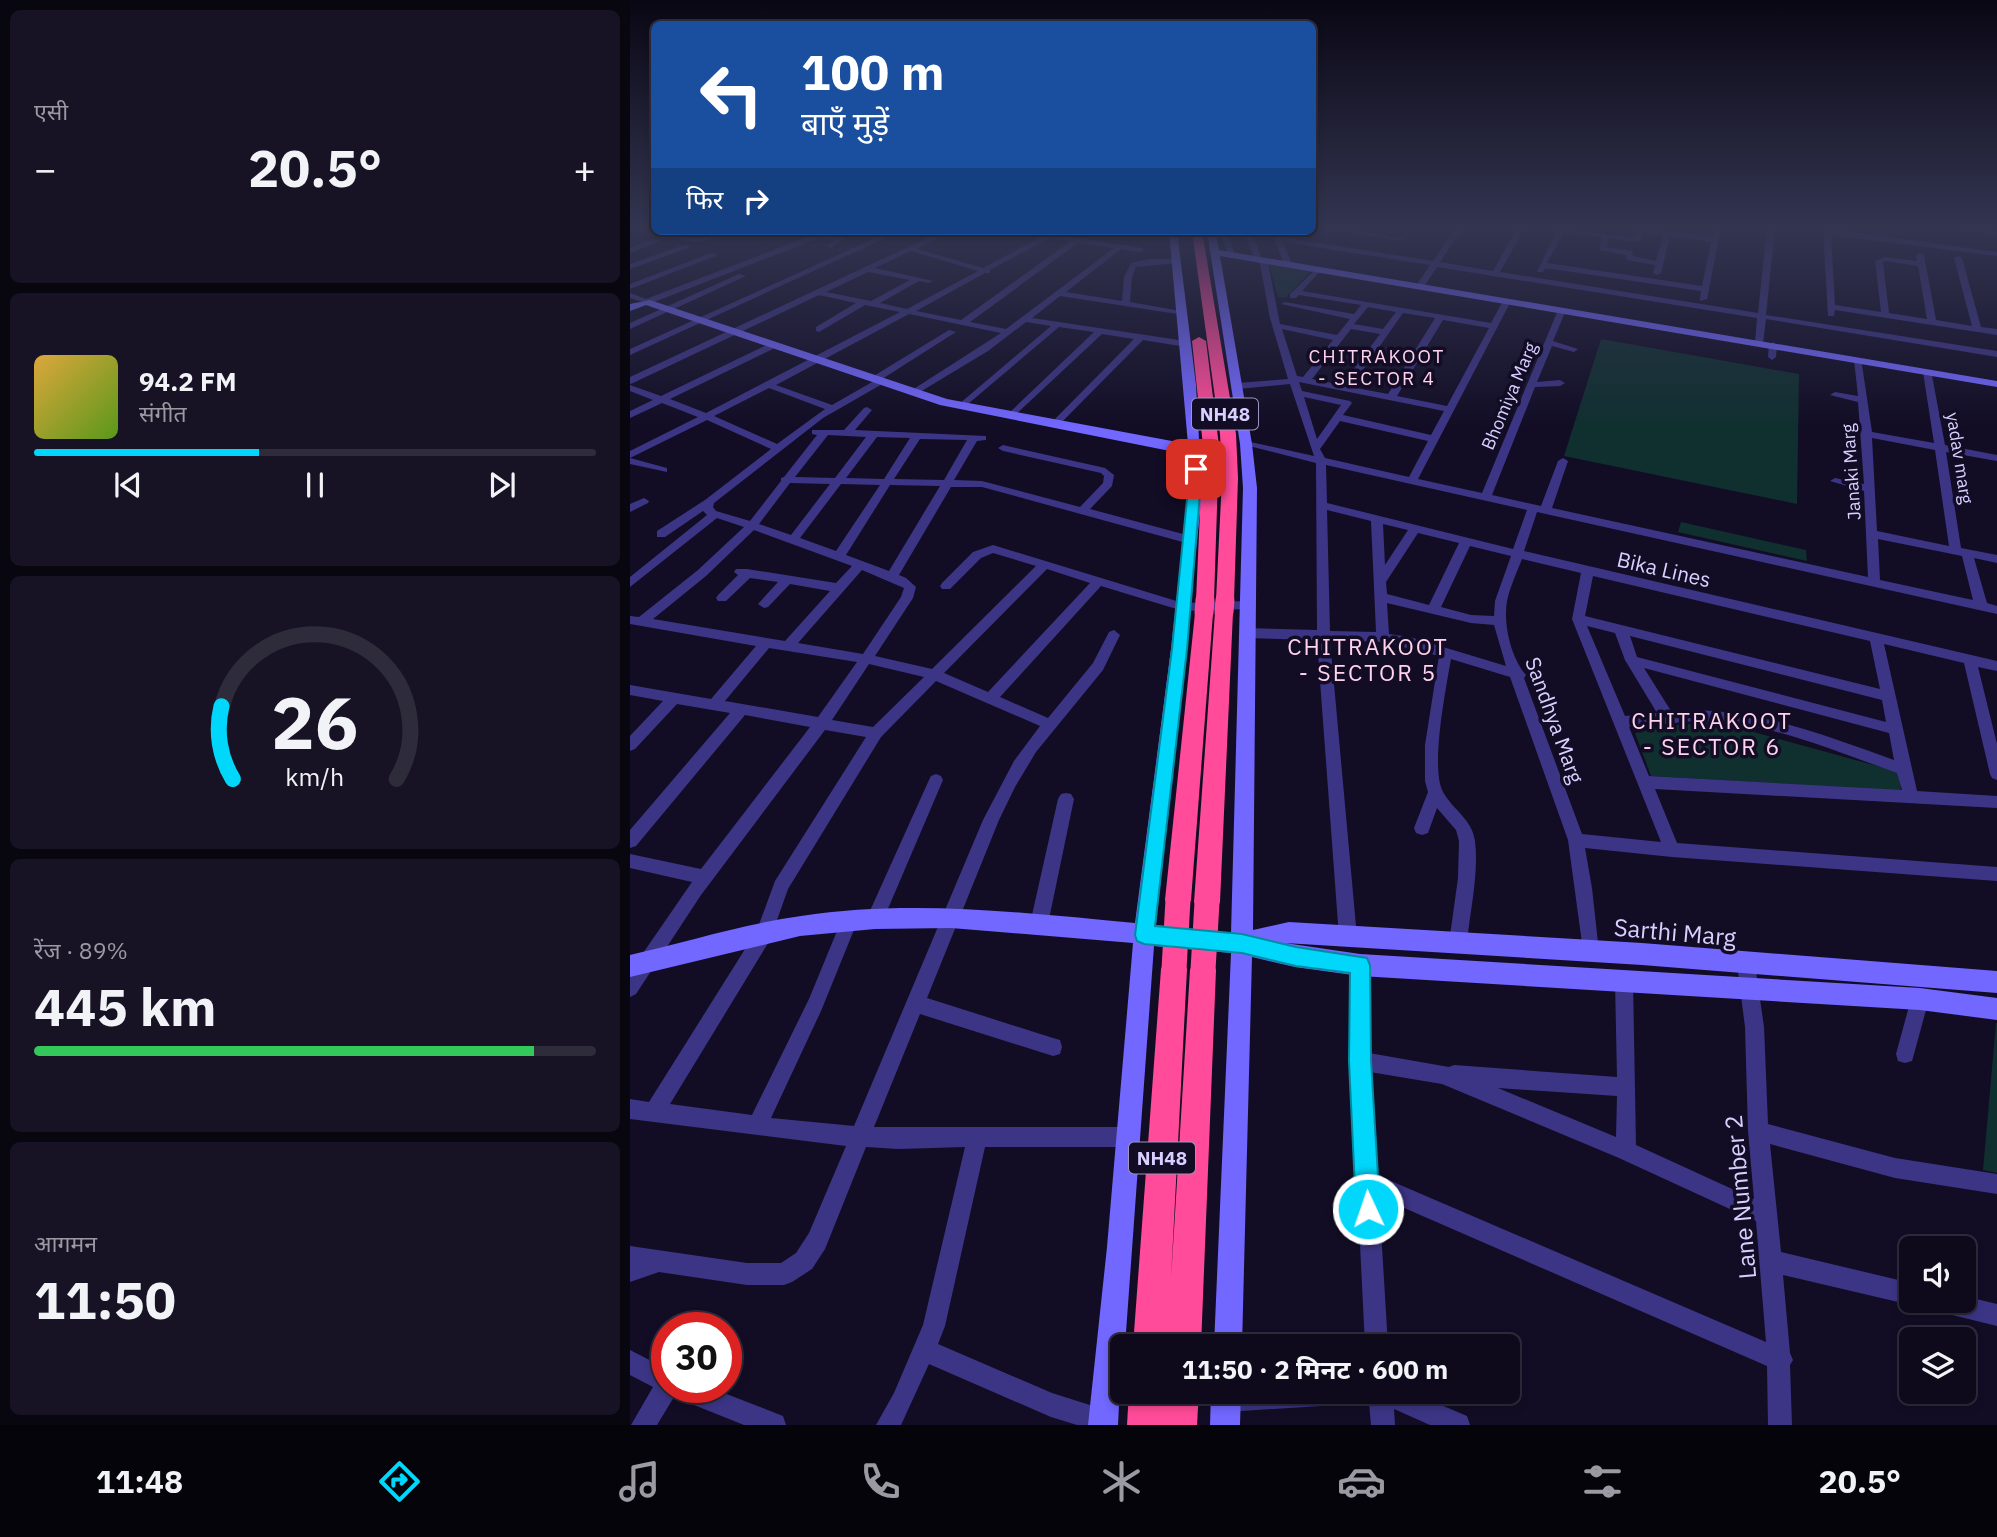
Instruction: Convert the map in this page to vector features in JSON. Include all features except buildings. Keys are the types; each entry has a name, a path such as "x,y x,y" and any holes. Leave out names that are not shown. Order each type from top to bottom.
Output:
{"highway":[{"name":"NH48","path":"1151,1334 1188,970 1207,902 1211,446 1187,294"},
{"name":"NH48","path":"1184,1334 1188,970 1178,900 1208,606 1230,478 1228,434 1207,294"},
{"path":"1145,1425 1146,1404"},
{"path":"1180,1425 1181,1404"}],"street":[{"path":"630,309 666,294"},
{"path":"630,326 702,294"},
{"path":"630,352 756,294"},
{"path":"630,381 812,294"},
{"path":"828,294 1007,331"},
{"path":"819,330 885,294"},
{"path":"630,455 942,294"},
{"path":"963,323 1002,294"},
{"path":"915,392 960,365 1056,294"},
{"path":"1066,294 1181,313"},
{"path":"1126,294 1126,305"},
{"path":"924,1350 1051,1405 1103,1423 1121,1247 1144,935 1208,606 1190,540 1195,494 1195,449 1180,294"},
{"path":"1221,294 1246,444 1250,488 1242,944 1228,1334"},
{"path":"1270,294 1297,393 1318,454 1324,506 1326,680 1348,937"},
{"path":"1276,322 1285,304 1294,294"},
{"path":"1311,294 1494,326"},
{"path":"1469,294 1562,310 1641,328 1759,343 1772,351 1858,360 1997,384"},
{"path":"1621,294 1997,354"},
{"path":"1701,307 1704,294"},
{"path":"1759,343 1764,294"},
{"path":"1830,294 1831,328"},
{"path":"1883,294 1885,315"},
{"path":"1927,294 1932,322"},
{"path":"1968,294 1977,329"},
{"path":"630,295 701,321 962,406 1165,446 1195,449"},
{"path":"1413,479 1507,301"},
{"path":"1285,304 1355,317"},
{"path":"1306,380 1366,304"},
{"path":"1830,307 1997,332"},
{"path":"1345,388 1401,310"},
{"name":"Bhomiya Marg","path":"1486,495 1562,310"},
{"path":"1391,397 1440,317"},
{"path":"1023,319 1186,344"},
{"path":"1276,322 1338,338"},
{"path":"962,406 1058,324"},
{"path":"1348,326 1385,332"},
{"path":"1010,416 1101,330"},
{"path":"630,583 797,432 952,332"},
{"path":"1055,424 1141,337"},
{"path":"1549,344 1574,349"},
{"path":"630,415 774,345"},
{"name":"Janaki Marg","path":"1858,360 1867,434 1874,583"},
{"path":"1530,385 1561,380 1539,364"},
{"name":"yadav marg","path":"1928,372 1962,552 1981,606"},
{"path":"1237,386 1306,380 1449,410"},
{"path":"768,386 832,408"},
{"path":"630,388 708,417 777,448"},
{"path":"1297,393 1347,403 1318,454"},
{"path":"1835,395 1862,400"},
{"path":"847,433 867,410"},
{"path":"1337,417 1434,439"},
{"path":"904,436 913,422"},
{"path":"797,432 978,438 892,577"},
{"path":"636,621 702,573 753,524 825,432"},
{"path":"1867,434 1997,458"},
{"path":"794,538 873,435"},
{"path":"839,556 917,436"},
{"path":"1246,444 1318,454 1413,479 1997,610"},
{"path":"1003,447 1104,471 1109,475 1108,484 1083,510"},
{"path":"630,461 663,470"},
{"name":"Sandhya Marg","path":"1563,461 1517,553 1501,601 1500,621 1504,642 1576,840 1590,952"},
{"path":"785,480 982,484 1190,540"},
{"path":"1835,481 1870,489"},
{"path":"630,509 643,501"},
{"name":"Bika Lines","path":"1324,506 1588,571 1997,666"},
{"path":"630,988 634,965 822,723 907,598 910,587 860,564 712,508 661,534"},
{"path":"1377,519 1383,637"},
{"path":"1380,582 1415,528"},
{"path":"1873,534 1997,559"},
{"path":"1433,610 1466,541"},
{"path":"946,586 985,551 993,549 1097,583 1208,606 1247,605"},
{"path":"787,647 860,564"},
{"path":"654,1112 764,934 780,886 876,733 1044,565"},
{"path":"1588,571 1578,619 1647,782 1672,850"},
{"path":"722,598 743,573 839,587"},
{"path":"764,604 787,580"},
{"path":"989,700 1097,583"},
{"path":"1380,597 1433,610 1500,621"},
{"path":"1578,619 1891,697"},
{"path":"636,621 866,658 933,674 1051,724"},
{"path":"1621,631 1632,660 1667,718"},
{"path":"1246,633 1383,637 1410,642 1518,676"},
{"path":"631,1268 659,1261 747,1274 784,1274 804,1261 817,1241 991,820 1030,749 1095,672 1114,635"},
{"path":"1876,639 1891,697 1903,769 1912,797"},
{"path":"715,704 766,643"},
{"path":"1446,653 1439,685 1431,777 1435,793 1464,825 1467,842 1458,943"},
{"path":"1632,660 1897,730"},
{"path":"1970,660 1997,774"},
{"path":"630,690 876,733"},
{"path":"630,745 675,697"},
{"path":"630,841 742,709"},
{"path":"1622,722 1706,715 1739,717 1780,727 1903,769"},
{"path":"875,919 936,780"},
{"path":"1647,782 1997,802"},
{"path":"1422,828 1435,793"},
{"path":"1039,924 1066,799"},
{"path":"1576,840 1672,850 1997,874"},
{"path":"630,861 705,877"},
{"path":"634,965 764,934 850,920 951,918 1242,944 1296,956 1360,965 1920,999 1997,1009"},
{"path":"757,1126 815,1004 850,920"},
{"name":"Sarthi Marg","path":"1242,944 1289,932 1642,954 1997,982"},
{"name":"Lane Number 2","path":"1746,964 1752,988 1758,1131 1781,1360 1780,1425"},
{"path":"1360,965 1360,1061 1376,1334"},
{"path":"1624,981 1626,1152"},
{"path":"1905,1054 1920,999"},
{"path":"915,1003 1053,1047"},
{"path":"1360,1061 1442,1074 1627,1087"},
{"path":"1442,1074 1626,1152 1766,1216"},
{"path":"630,1109 861,1137 1129,1137"},
{"path":"1758,1131 1895,1168 1997,1184"},
{"path":"888,1425 902,1401 934,1326 977,1137"},
{"path":"1366,1181 1781,1360"},
{"path":"1772,1261 1899,1291"},
{"path":"1976,1310 1997,1315"},
{"path":"630,1362 651,1374"},
{"path":"643,1425 656,1403"},
{"path":"719,1403 774,1425"},
{"path":"1381,1404 1383,1425"},
{"path":"1410,1404 1458,1425"}],"green space":[{"path":"1601,339 1799,374 1797,504 1564,456"},
{"path":"1681,522 1806,550 1807,561 1678,532"},
{"path":"1713,721 1899,772 1901,791 1651,776 1635,733"},
{"path":"1997,1023 1997,1173 1983,1170"}],"district":[{"name":"CHITRAKOOT - SECTOR 4","path":"1377,367"},
{"name":"CHITRAKOOT - SECTOR 5","path":"1368,659"},
{"name":"CHITRAKOOT - SECTOR 6","path":"1712,733"}],"route":[{"path":"1196,469 1180,649 1144,935 1242,944 1296,956 1360,965 1360,1061 1368,1209"}]}
